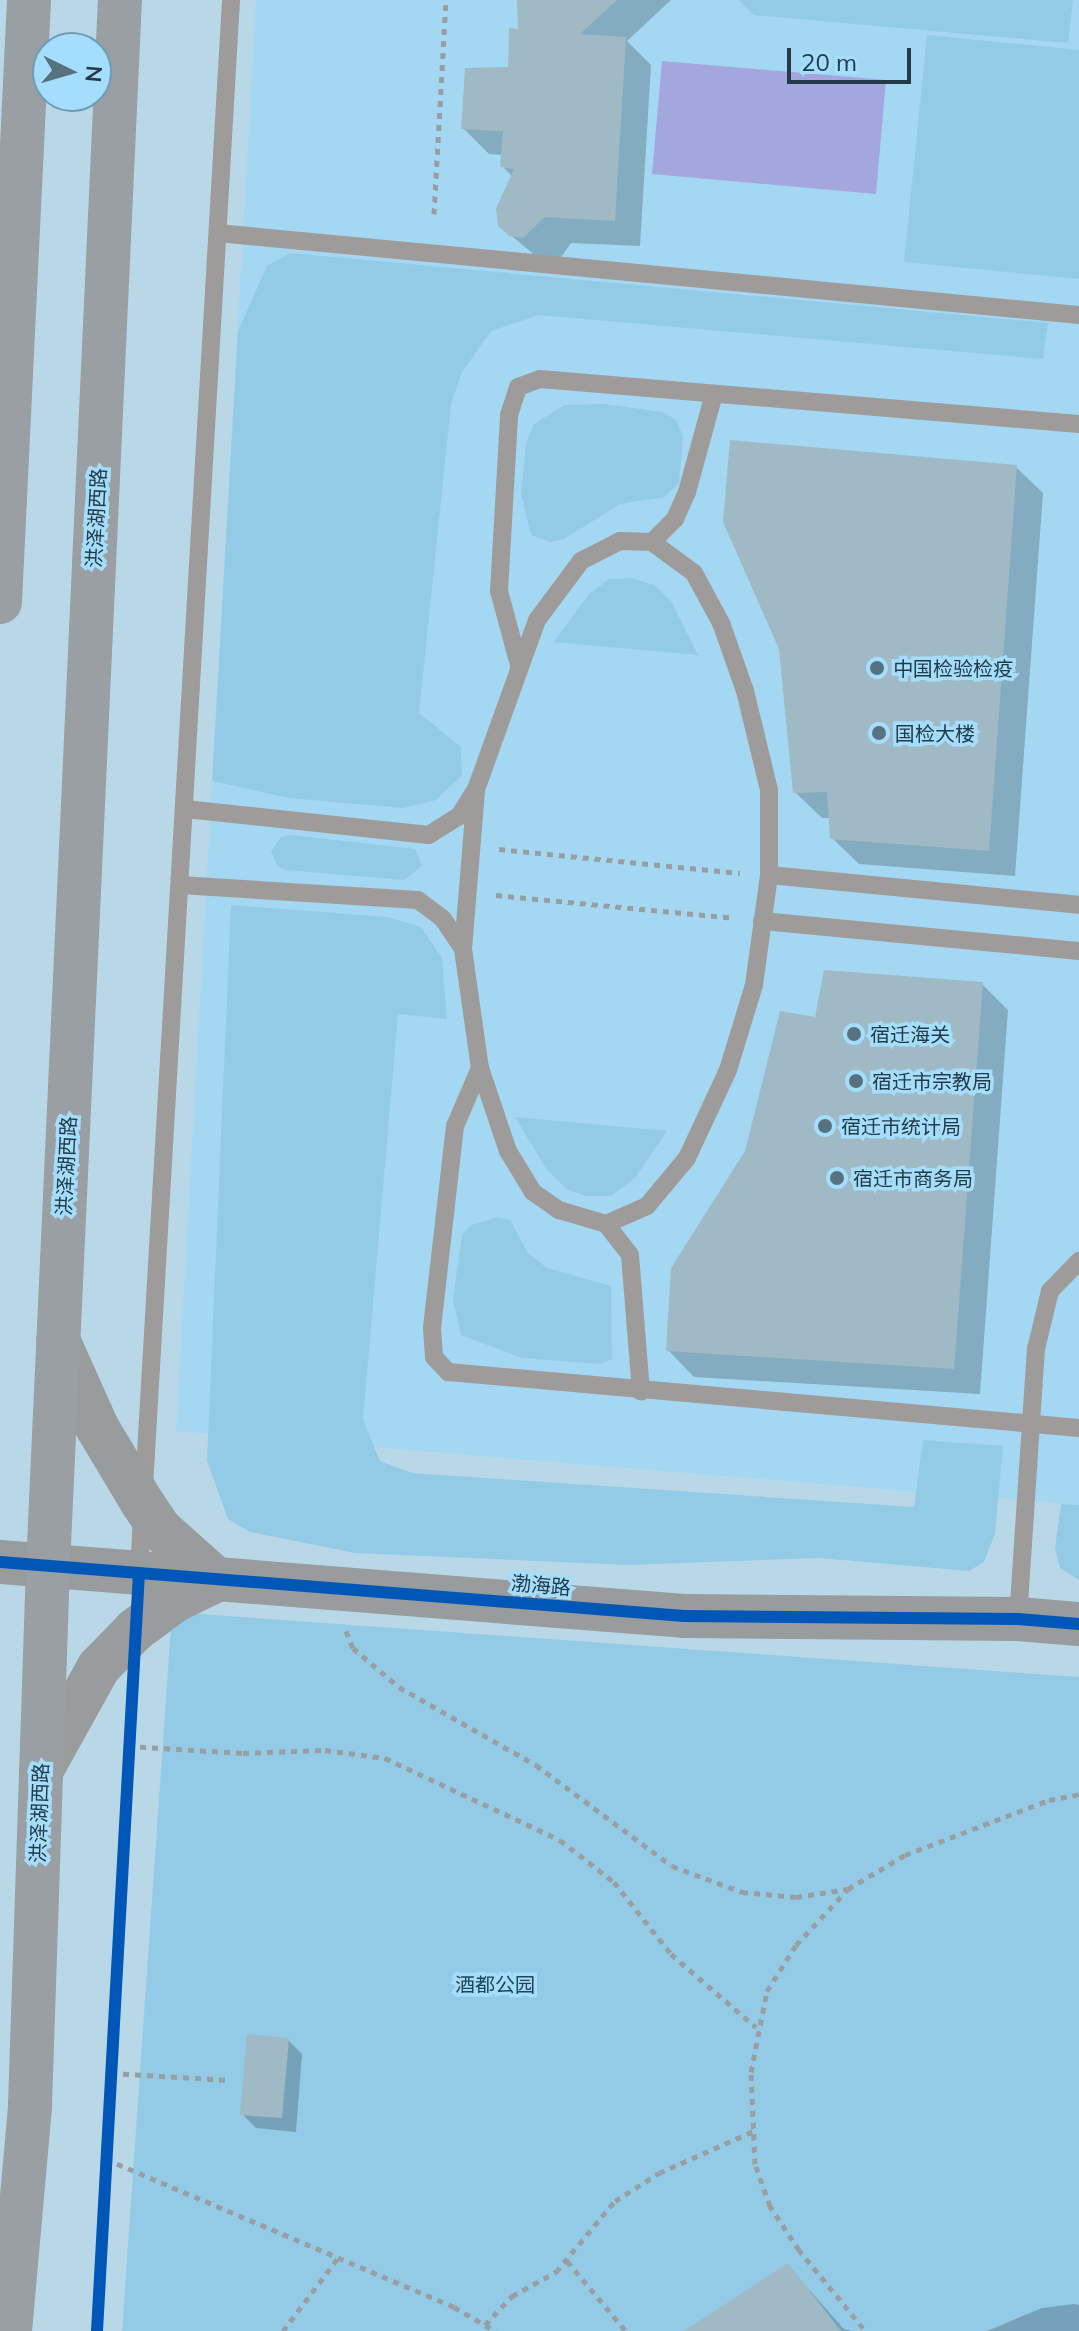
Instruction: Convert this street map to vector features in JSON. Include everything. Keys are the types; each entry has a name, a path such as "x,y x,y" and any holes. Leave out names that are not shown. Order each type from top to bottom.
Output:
{"main road":[{"path":"0,602 29,0"},
{"name":"洪泽湖西路","path":"10,2331 30,2105 48,1566 120,0"},
{"path":"24,2331 30,2105"}],"street":[{"path":"41,1771 99,1667 164,1608 217,1580 160,1529 143,1504 97,1427 58,1340"},
{"name":"渤海路","path":"0,1562 684,1616 1018,1619 1079,1624"}],"lane":[{"path":"139,1573 231,0"},
{"path":"218,233 1079,315"},
{"path":"519,665 499,591 509,415 518,387 540,379 1079,424"},
{"path":"652,542 675,519 687,492 714,394"},
{"path":"185,809 429,835 459,816 476,789 537,620 581,561 620,541 652,542 694,573 721,623 745,691 769,790 769,875 754,985 728,1070 687,1158 647,1206 606,1224"},
{"path":"476,789 463,949 480,1068 508,1151 533,1192 559,1210 606,1224 630,1255 641,1392"},
{"path":"769,875 1079,905"},
{"path":"180,885 418,900 443,919 463,949"},
{"path":"762,921 1079,951"},
{"path":"480,1068 455,1126 432,1328 434,1357 448,1372 485,1379 1079,1428"},
{"path":"1018,1619 1036,1349 1050,1291 1079,1261"}],"path":[{"path":"434,214 446,0"},
{"path":"471,847 769,875"},
{"path":"468,892 762,921"},
{"path":"328,1588 353,1648 399,1687 536,1765 672,1866 742,1892 796,1897 848,1889"},
{"path":"127,1762 129,1732"},
{"path":"128,1746 243,1753 325,1750 385,1758 560,1840 614,1882 671,1954 756,2027"},
{"path":"863,2328 770,2206 755,2164 751,2072 756,2027 767,1991 796,1945 848,1889 905,1855 1049,1800 1079,1794"},
{"path":"110,2087 112,2057"},
{"path":"111,2073 229,2080"},
{"path":"485,2325 512,2296 567,2261 615,2201 659,2173 754,2131"},
{"path":"105,2175 107,2145"},
{"path":"106,2159 338,2258 495,2331"},
{"path":"283,2331 338,2258"},
{"path":"567,2261 626,2331"}],"shaded area":[{"name":"宿迁海关","path":"256,0 1079,0 1079,1505 176,1431"},
{"path":"662,61 886,80 876,194 652,174"}],"green space":[{"path":"739,0 1073,0 1068,43 754,15"},
{"path":"927,35 1079,50 1079,279 904,262"},
{"path":"290,253 1048,323 1043,359 539,315 491,331 462,372 451,404 419,713 461,747 462,775 436,800 403,808 289,798 212,781 238,331 267,266"},
{"path":"604,404 663,412 676,420 683,436 679,483 665,497 620,504 564,539 550,542 531,535 521,493 526,443 534,424 564,405"},
{"path":"632,578 654,585 671,601 698,655 554,642 589,594 609,579"},
{"path":"290,835 415,849 422,866 404,880 287,870 278,867 271,852 281,837"},
{"path":"231,905 388,917 421,927 442,958 447,1019 398,1014 363,1420 380,1461 412,1473 914,1507 923,1440 1003,1446 995,1534 984,1562 969,1571 819,1558 628,1565 355,1553 250,1532 228,1519 207,1461"},
{"path":"515,1117 667,1131 635,1178 611,1196 585,1196 567,1189 547,1170"},
{"path":"498,1217 510,1220 528,1253 547,1268 611,1286 612,1359 601,1364 522,1358 461,1335 453,1300 462,1235 471,1225"},
{"path":"1061,1504 1079,1505 1079,1580 1060,1568 1055,1548"},
{"name":"酒都公园","path":"172,1612 1079,1677 1079,2331 122,2331"}],"building":[{"path":"517,0 617,0 580,34 626,37 615,221 545,217 523,238 509,236 498,226 496,208 514,169 500,167 503,131 461,129 465,68 508,67 509,28 518,29"},
{"path":"730,440 1017,465 989,851 830,839 827,792 793,793 779,649 723,522"},
{"path":"824,970 983,982 954,1369 666,1351 671,1268 745,1151 780,1011 815,1017"},
{"path":"247,2034 289,2038 282,2118 240,2115"},
{"path":"788,2263 841,2331 684,2331"}],"cycle path":[{"path":"0,1562 684,1616 1018,1619 1079,1624"},
{"path":"97,2331 139,1573"}],"place":[{"name":"中国检验检疫","path":"877,668"},
{"name":"国检大楼","path":"879,733"},
{"name":"宿迁海关","path":"854,1034"},
{"name":"宿迁市宗教局","path":"856,1081"},
{"name":"宿迁市统计局","path":"825,1126"},
{"name":"宿迁市商务局","path":"837,1178"}]}
